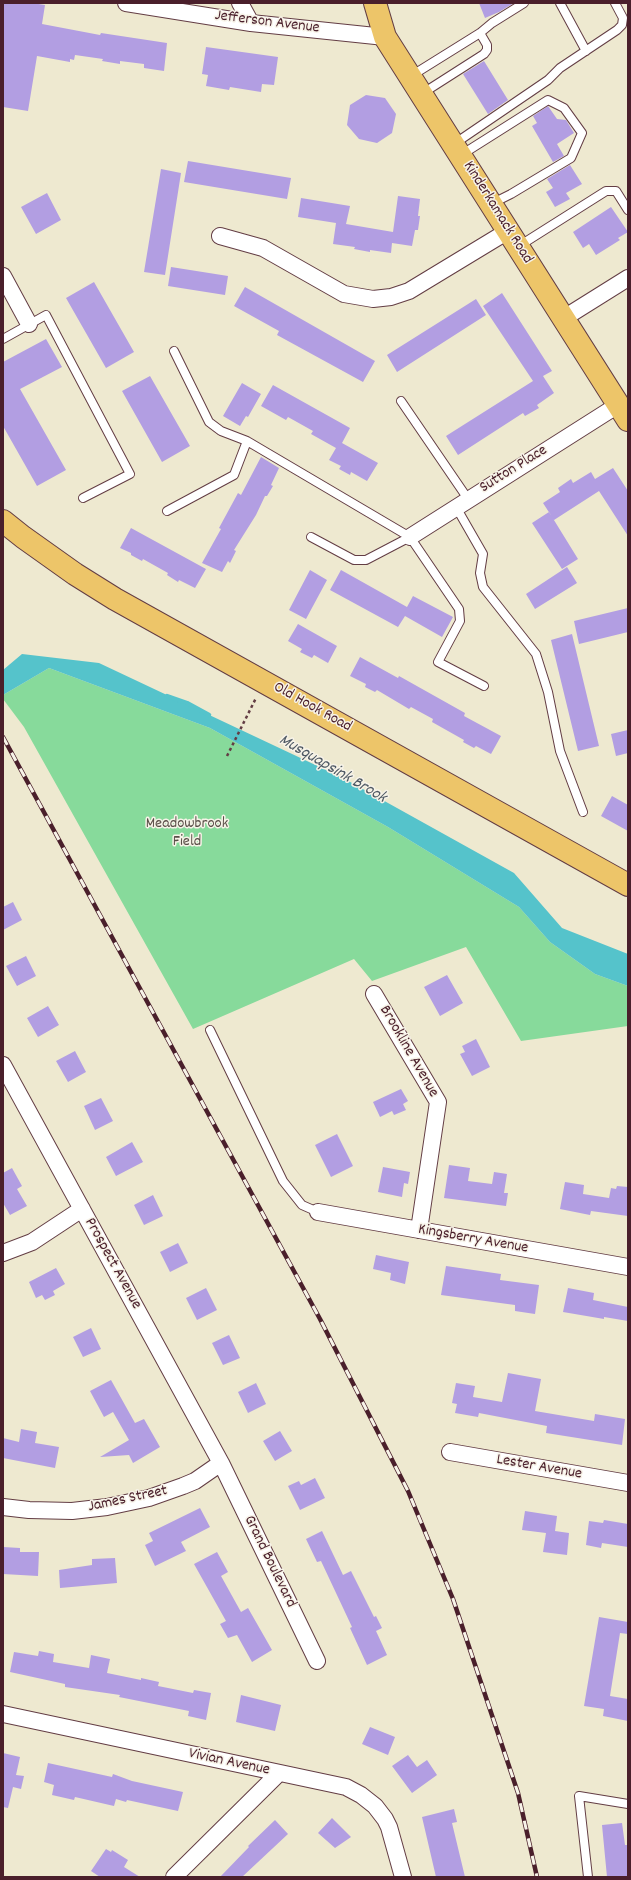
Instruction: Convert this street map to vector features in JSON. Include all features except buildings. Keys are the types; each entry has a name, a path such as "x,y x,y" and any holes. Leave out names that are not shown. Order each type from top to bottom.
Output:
{"main road":[{"name":"Kinderkamack Road","path":"375,3 385,37 623,412"},
{"name":"Old Hook Road","path":"3,521 75,574 108,595 628,885"}],"street":[{"name":"Jefferson Avenue","path":"126,3 251,23 385,37"},
{"path":"240,3 251,23"},
{"path":"220,236 263,248 344,294 372,299 392,297 409,291 513,239"},
{"path":"3,276 29,324"},
{"path":"564,318 628,278"},
{"name":"Sutton Place","path":"410,536 462,503 623,412"},
{"name":"Brookline Avenue","path":"374,994 438,1102 419,1230"},
{"name":"Prospect Avenue","path":"3,1065 221,1463"},
{"path":"3,1253 32,1242 82,1209"},
{"name":"Kingsberry Avenue","path":"318,1212 628,1267"},
{"name":"Lester Avenue","path":"450,1452 628,1483"},
{"name":"James Street","path":"3,1507 29,1510 72,1511 107,1507 149,1498 183,1486 195,1481 221,1463"},
{"name":"Grand Boulevard","path":"221,1463 316,1661"},
{"name":"Vivian Avenue","path":"3,1714 346,1787 361,1794 375,1806 389,1827 403,1877"},
{"path":"174,1877 280,1774"}],"lane":[{"path":"416,85 492,23 524,3"},
{"path":"560,3 586,51"},
{"path":"457,150 548,80 560,68 622,25 623,18 614,3"},
{"path":"416,85 484,54 488,45 480,33"},
{"path":"457,150 548,100 564,108 582,134 571,158 511,194 491,204"},
{"path":"513,239 606,191 616,191 628,210"},
{"path":"3,339 46,315 130,474 83,498"},
{"path":"174,351 209,422 220,431 247,441 410,536 459,608 460,621 438,662 484,686"},
{"path":"401,401 462,503 483,554 480,573 484,587 536,654 548,692 560,750 583,812"},
{"path":"166,511 234,475 247,441"},
{"path":"311,537 354,560 366,560 410,536"},
{"path":"210,1030 284,1181 302,1205 318,1212"},
{"path":"588,1877 579,1796 628,1804"}],"path":[{"path":"227,756 264,681"}],"green space":[{"name":"Meadowbrook Field","path":"49,668 210,728 388,827 519,907 550,942 595,974 628,986 628,1026 521,1041 466,947 372,981 354,959 193,1029 24,727 3,699 3,695"}],"water":[{"path":"22,654 99,663 343,778 514,873 562,928 628,954 628,986 595,974 550,942 519,907 388,827 210,728 49,668 3,695 3,670"}],"waterway":[{"name":"Musquapsink Brook","path":"167,696 187,703 209,715"}],"railway":[{"path":"3,737 320,1319 408,1491 453,1599 518,1793 537,1877"}]}
